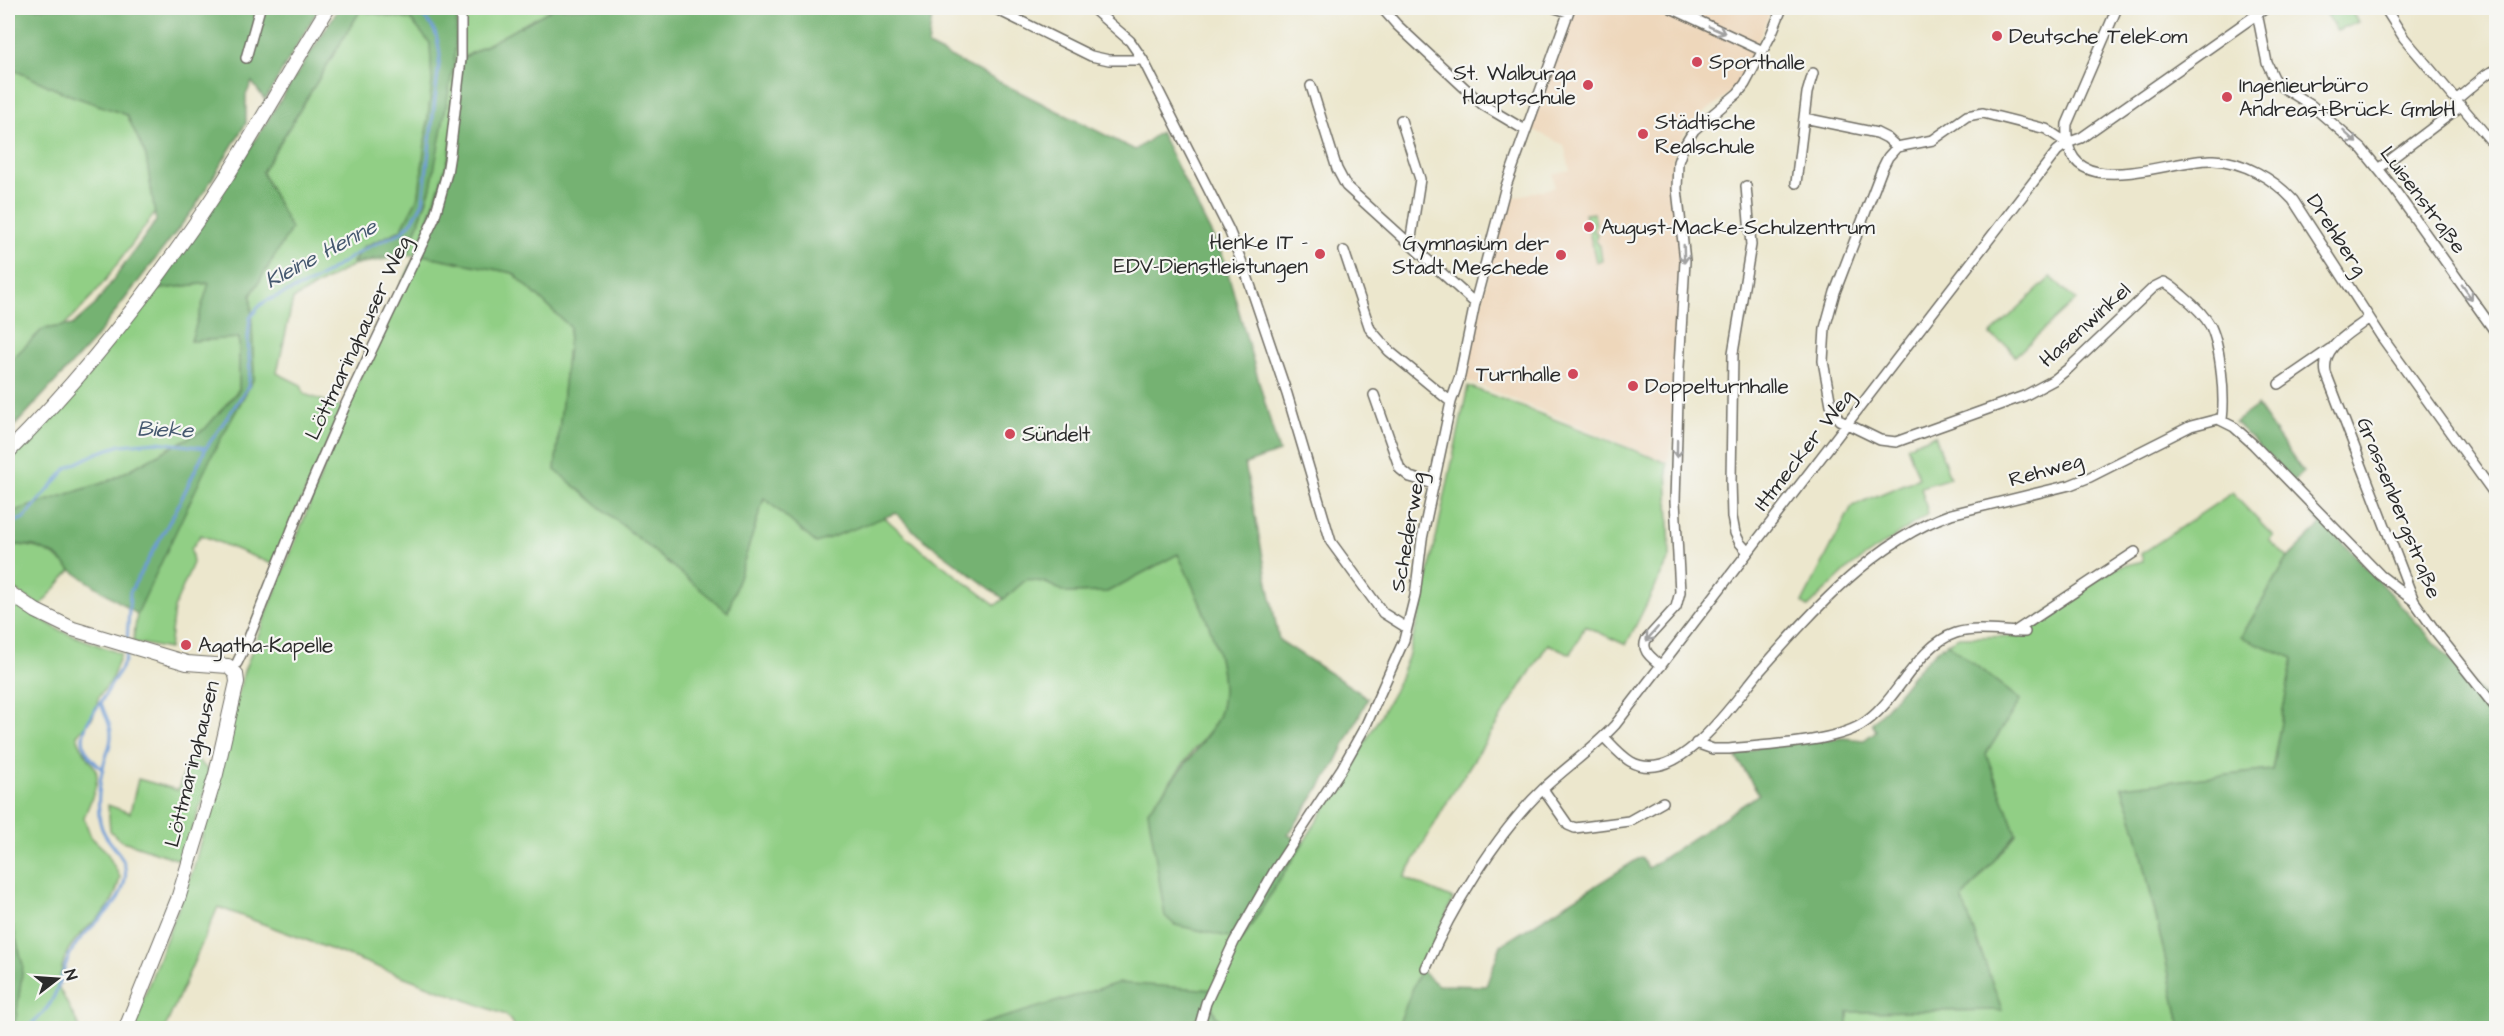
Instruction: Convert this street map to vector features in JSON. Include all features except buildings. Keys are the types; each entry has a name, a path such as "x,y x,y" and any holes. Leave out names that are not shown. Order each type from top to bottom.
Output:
{"street":[{"path":"246,58 260,8"},
{"path":"8,452 102,346 154,281 225,178 328,8"},
{"name":"Löttmaringhauser Weg","path":"231,668 248,640 299,512 344,408 434,219 445,183 450,154 461,59 461,8"},
{"path":"994,8 1091,57 1109,60 1143,60"},
{"path":"1092,8 1126,37 1143,60 1228,230 1246,273 1290,405 1328,536 1383,613 1407,628"},
{"path":"1382,8 1397,26 1483,105 1524,130"},
{"path":"1555,8 1569,10"},
{"path":"1671,8 1763,51"},
{"path":"1661,666 1646,652 1644,647 1646,640 1676,607 1680,592 1676,489 1679,367 1685,261 1677,179 1680,154 1698,126 1741,90 1763,51 1782,8"},
{"path":"2067,143 2067,122 2117,8"},
{"name":"Ittmecker Weg","path":"1426,968 1463,897 1493,849 1543,789 1604,737 2047,164 2067,143 2081,138 2266,8"},
{"path":"2385,8 2404,39 2496,147"},
{"name":"Schederweg","path":"1199,1029 1206,1003 1234,942 1275,870 1342,768 1366,725 1389,676 1407,628 1415,596 1422,539 1475,303 1506,186 1524,130 1569,10"},
{"name":"Luisenstraße","path":"2258,13 2267,63 2274,78 2282,87 2311,105 2340,128 2378,169 2496,333"},
{"path":"2378,169 2459,103 2487,74 2496,70"},
{"path":"1796,183 1807,93 1813,72"},
{"path":"1311,86 1337,169 1343,181 1382,220 1475,303"},
{"path":"1845,424 1836,416 1826,387 1823,361 1825,328 1834,292 1888,157 1897,147 1933,140 1967,116 1983,113 2046,129 2067,143"},
{"path":"1804,118 1877,133 1897,147"},
{"path":"1401,120 1420,179 1410,244"},
{"name":"Drehberg","path":"2067,143 2081,166 2103,174 2215,160 2250,170 2283,188 2294,201 2369,318 2496,496"},
{"path":"1746,186 1751,245 1733,353 1731,480 1735,533 1748,552"},
{"path":"1344,251 1348,277 1365,320 1376,338 1451,402"},
{"name":"Hasenwinkel","path":"1845,424 1880,440 1896,442 2024,396 2054,380 2154,287 2164,282 2195,306 2211,328 2217,345 2224,403 2222,420"},
{"path":"2279,384 2332,348 2369,318"},
{"name":"Grassenbergstraße","path":"2332,348 2326,357 2326,373 2414,601 2496,708"},
{"path":"1374,395 1400,469 1410,477 1434,483"},
{"path":"2222,420 2234,427 2254,445 2380,575 2414,601"},
{"name":"Rehweg","path":"1604,737 1622,757 1642,767 1656,766 1684,755 1830,595 1862,567 1932,521 1951,514 2075,483 2191,426 2207,421 2222,420"},
{"path":"2014,632 2135,552"},
{"name":"Löttmaringhausen","path":"8,592 36,611 73,629 187,663 228,666 236,674 237,682 216,774 174,910 126,1029"},
{"path":"1696,743 1713,749 1729,749 1845,732 1861,725 1879,711 1922,659 1944,638 1962,632 2025,632"},
{"path":"1543,789 1568,825 1575,828 1629,821 1663,802"}],"shaded area":[{"name":"August-Macke-Schulzentrum","path":"1576,8 1772,8 1745,72 1737,84 1729,94 1697,118 1686,130 1674,154 1672,180 1681,256 1672,439 1668,462 1463,379 1507,199 1555,187 1553,174 1570,170 1564,145 1530,128"}],"green space":[{"path":"8,8 319,8 265,100 252,82 246,95 246,123 195,207 93,341 8,433 8,363 43,329 72,325 95,305 156,221 146,156 127,115 64,93 8,67"},
{"path":"339,8 447,8 457,17 454,63 431,187 409,252 353,263 363,247 401,230 419,195 432,82 430,43 411,20 360,11 262,172 291,229 251,295 254,378 212,455 137,614 71,570 57,556 34,546 8,544 8,513 109,481 205,429 239,390 239,338 191,341 209,283 153,290 206,217"},
{"path":"447,8 554,8 461,59 450,154 417,254 513,273 570,327 555,470 728,611 764,498 816,543 884,517 918,547 996,605 1027,579 1046,583 1067,593 1107,592 1178,554 1205,615 1220,661 1223,684 1222,705 1213,727 1148,811 1242,940 1351,767 1395,690 1408,657 1423,600 1468,386 1667,463 1670,557 1626,645 1585,626 1571,654 1548,644 1450,797 1404,878 1453,899 1397,1028 1232,1028 1216,1017 1210,1002 979,1025 976,1028 516,1028 506,1015 218,907 165,1028 132,1028 194,867 244,671 369,354 416,254 353,265 293,299 277,373 301,385 304,394 344,408 272,564 201,535 191,549 193,563 174,608 169,649 133,642 137,614 177,525 254,378 251,295 291,229 262,172 360,11 411,20 430,43 432,82 419,195 401,230 363,247 353,262 409,252 431,187 457,17"},
{"path":"554,8 933,8 928,46 1135,150 1160,132 1224,259 1279,452 1245,464 1279,640 1368,698 1334,766 1288,835 1303,842 1242,940 1175,925 1165,916 1148,811 1215,723 1222,705 1223,684 1220,661 1213,638 1178,554 1107,592 1067,593 1046,583 1027,579 1004,599 918,535 896,513 816,543 764,498 728,612 555,470 570,327 513,273 417,254 450,154 461,59"},
{"path":"2322,8 2349,8 2358,22 2337,31"},
{"path":"8,67 64,93 127,115 146,156 155,213 82,308 63,326 43,329 8,363"},
{"path":"1594,213 1596,225 1594,231 1597,233 1596,241 1600,246 1602,261 1596,262 1585,214"},
{"path":"2051,277 2076,300 2015,356 2008,346 1990,335"},
{"path":"210,283 191,341 239,338 239,389 205,429 109,481 8,513 8,463 62,403 153,290"},
{"path":"2257,406 2303,472 2294,482 2235,422"},
{"path":"1935,435 1950,478 1921,487 1928,514 1850,567 1808,607 1802,603 1852,506 1919,478 1907,446"},
{"path":"2232,493 2273,536 2269,540 2288,558 2241,637 2293,658 2272,770 2122,788 2137,833 2181,1028 1848,1028 1848,1012 2002,1010 1962,899 2016,834 1986,754 2020,700 1947,643 1959,637 2030,636 2030,624 2115,568 2143,561 2141,554"},
{"path":"2312,509 2496,709 2496,1028 2181,1028 2137,833 2122,787 2272,770 2293,658 2241,637 2288,558 2321,525 2311,513"},
{"path":"8,544 42,550 56,557 71,570 40,606 8,585"},
{"path":"8,599 59,630 121,654 111,681 99,696 93,717 77,735 97,773 94,793 84,818 91,837 106,851 120,877 111,903 76,939 62,967 58,986 80,1028 10,1028 16,1019 23,965 8,909 8,746 11,742 8,735"},
{"path":"1947,643 2020,700 1986,754 2016,834 1962,899 2002,1010 1848,1012 1848,1028 1397,1028 1420,970 1438,985 1486,986 1501,945 1641,857 1648,868 1759,794 1736,757 1762,745 1843,738 1864,740 1876,731 1872,723 1926,661"},
{"path":"190,753 211,773 182,861 120,840 110,831 108,805 130,813 138,779 178,790"},
{"path":"8,909 23,965 16,1019 10,1028 8,1028"},
{"path":"1118,983 1215,990 1210,1002 1216,1017 1232,1028 976,1028 979,1025"}],"waterway":[{"name":"Kleine Henne","path":"127,642 130,592 176,510 206,448 248,387 250,318 266,301 314,281 364,249 402,232 413,220 423,202 440,55 437,38 430,24 421,16 398,8"},
{"name":"Bieke","path":"8,525 24,518 67,468 97,453 121,445 157,442 206,448"},
{"name":"Kleine Henne","path":"27,1028 49,1006 74,947 111,908 122,890 125,879 124,863 102,830 99,802 102,773 111,737 101,702 125,661 127,649"},
{"name":"Kleine Henne","path":"100,703 88,722 83,738 87,753 103,770"}],"place":[{"name":"Deutsche Telekom","path":"1997,36"},
{"name":"Sporthalle","path":"1697,62"},
{"name":"St. Walburga Hauptschule","path":"1588,85"},
{"name":"Ingenieurbüro Andreas+Brück GmbH","path":"2227,97"},
{"name":"Städtische Realschule","path":"1643,134"},
{"name":"August-Macke-Schulzentrum","path":"1589,227"},
{"name":"Henke IT - EDV-Dienstleistungen","path":"1320,254"},
{"name":"Gymnasium der Stadt Meschede","path":"1561,255"},
{"name":"Turnhalle","path":"1573,374"},
{"name":"Doppelturnhalle","path":"1633,386"},
{"name":"Sündelt","path":"1010,434"},
{"name":"Agatha-Kapelle","path":"186,645"}]}
